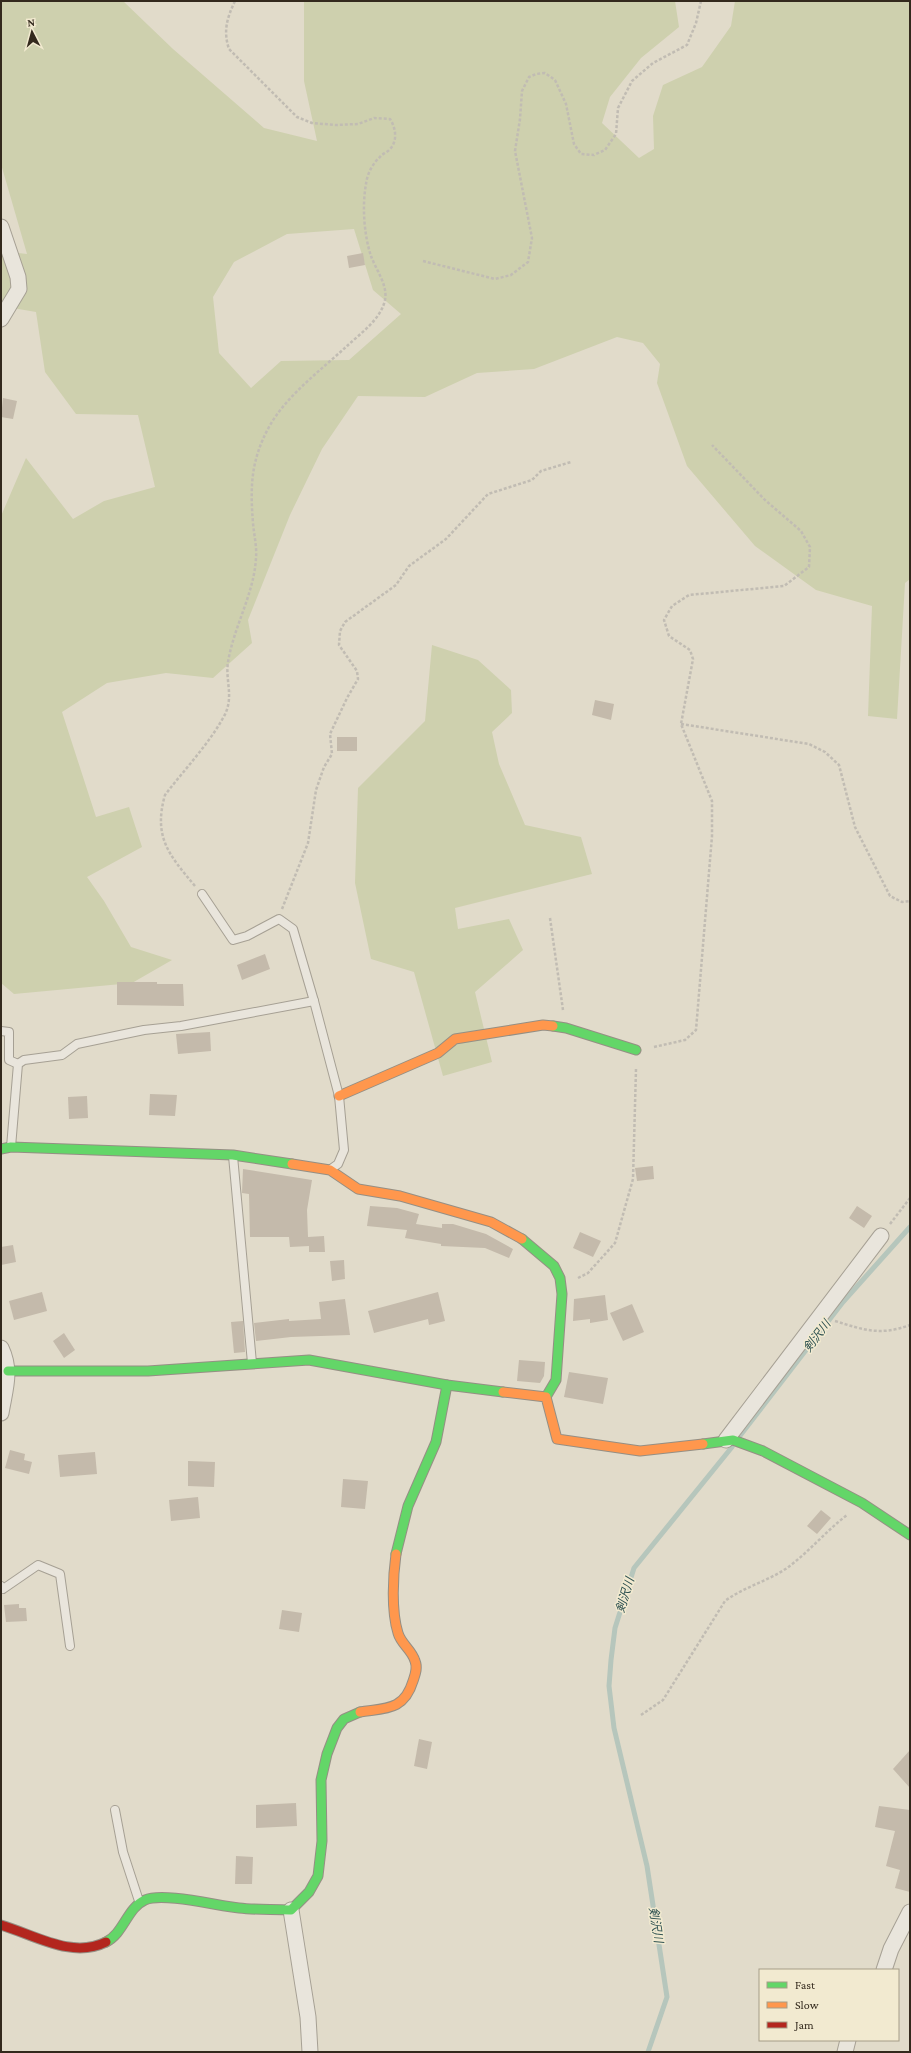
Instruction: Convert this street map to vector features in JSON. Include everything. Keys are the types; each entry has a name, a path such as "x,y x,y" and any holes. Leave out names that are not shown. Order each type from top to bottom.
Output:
{"street":[{"path":"1,226 18,276 19,289 1,319"},
{"path":"339,1096 438,1053 455,1038 544,1025 566,1028 636,1050"},
{"path":"1,1149 11,1147 233,1155 330,1170 358,1189 400,1196 491,1222 519,1237 554,1266 560,1278 562,1286 556,1380 546,1397 557,1439 640,1451 730,1440 744,1443 763,1451 862,1503 910,1535"},
{"path":"730,1440 826,1319 881,1236"},
{"path":"1,1348 7,1360 8,1371 1,1413"},
{"path":"8,1371 148,1371 310,1360 447,1384 546,1397"},
{"path":"1,1925 67,1948 84,1950 97,1947 110,1941 118,1934 139,1902 150,1899 192,1900 248,1909 291,1910 312,1890 318,1878 323,1838 321,1779 324,1762 337,1728 345,1717 354,1713 392,1709 400,1705 412,1685 416,1665 413,1654 406,1649 398,1634 394,1574 399,1536 412,1497 434,1450 447,1384"},
{"path":"291,1910 308,2017 310,2052"},
{"path":"884,1969 891,1949 910,1912"},
{"path":"844,2052 848,2041"}],"lane":[{"path":"202,894 233,940 247,936 279,919 293,929 339,1096 344,1150 338,1164 330,1170"},
{"path":"18,1064 24,1060 62,1055 77,1044 144,1030 181,1026 314,1001"},
{"path":"1,1031 9,1032 9,1060 18,1064"},
{"path":"11,1147 18,1064"},
{"path":"233,1155 252,1363"},
{"path":"1,1586 3,1589 38,1565 60,1574 70,1646"},
{"path":"115,1810 123,1852 139,1902"}],"path":[{"path":"202,894 165,846 161,810 165,795 224,718 230,703 228,667 230,653 254,575 256,556 251,480 257,455 269,427 282,408 382,311 386,297 381,276 371,256 367,238 364,208 366,182 370,170 379,157 390,149 396,140 394,125 390,119 374,118 358,124 336,125 312,123 297,117 229,49 225,37 225,28 227,18 235,1"},
{"path":"423,261 495,279 511,275 528,262 532,238 515,151 520,119 522,91 529,77 536,74 545,73 555,80 566,104 574,144 581,154 594,155 605,150 616,134 618,108 632,81 653,63 687,45 696,23 701,1"},
{"path":"562,1286 588,1274 615,1243 633,1179 636,1050 685,1040 696,1030 712,836 712,801 681,724 693,659 690,650 669,636 664,620 672,606 689,595 784,586 809,567 810,547 801,531 765,500 712,445"},
{"path":"279,919 285,897 308,843 316,790 324,767 332,754 330,734 358,679 356,671 339,645 340,631 345,622 396,585 409,566 446,539 488,494 532,480 541,471 570,462"},
{"path":"681,724 809,744 825,752 839,765 855,827 890,896 902,902 910,900"},
{"path":"550,918 566,1028"},
{"path":"881,1236 910,1198"},
{"path":"826,1319 870,1332 891,1330 910,1325"},
{"path":"641,1715 663,1700 725,1601 737,1592 786,1569 808,1551 828,1529 862,1503"}],"green space":[{"path":"1,1 123,1 173,49 264,128 317,141 304,81 304,1 675,1 679,27 641,58 610,97 602,123 639,158 654,149 653,116 663,85 702,67 731,26 735,1 910,1 910,579 905,583 897,719 868,716 872,606 816,590 755,546 687,466 657,383 660,364 643,343 617,337 534,369 477,373 425,397 358,396 322,449 290,515 248,620 252,643 213,678 166,673 107,683 62,712 96,817 129,807 142,847 87,877 104,901 131,947 172,960 132,983 14,994 1,983 1,516 26,458 73,519 104,501 155,487 138,415 76,414 45,372 36,312 1,306 1,251 27,254 1,164","holes":["354,229 373,290 401,314 349,360 281,361 251,388 219,353 213,297 234,262 287,234"]},
{"path":"432,645 478,660 511,690 512,713 492,732 499,764 525,825 581,837 592,874 455,908 458,929 509,919 523,950 475,992 492,1062 443,1076 414,972 371,959 355,883 358,788 425,721"}],"building":[{"path":"363,253 365,265 349,268 347,256"},
{"path":"3,398 17,401 13,419 1,417"},
{"path":"595,700 614,704 611,720 592,715"},
{"path":"337,737 357,737 357,751 337,751"},
{"path":"265,954 270,969 242,980 237,965"},
{"path":"117,982 157,982 157,984 183,984 184,1006 117,1005"},
{"path":"210,1032 211,1051 178,1054 176,1034"},
{"path":"150,1094 177,1095 175,1116 149,1115"},
{"path":"87,1096 88,1118 69,1119 68,1097"},
{"path":"653,1166 654,1179 637,1181 635,1168"},
{"path":"243,1169 312,1180 307,1210 308,1237 324,1236 325,1252 309,1252 309,1246 290,1247 289,1237 250,1237 249,1194 242,1193"},
{"path":"370,1206 397,1208 419,1214 416,1224 442,1228 442,1224 453,1224 486,1234 513,1249 509,1258 485,1248 441,1246 441,1244 405,1238 407,1230 367,1226"},
{"path":"857,1206 872,1216 864,1228 849,1218"},
{"path":"580,1232 601,1241 593,1257 573,1248"},
{"path":"13,1245 16,1262 1,1265 1,1247"},
{"path":"344,1260 345,1279 332,1281 330,1261"},
{"path":"42,1292 47,1311 14,1320 9,1301"},
{"path":"438,1292 445,1321 429,1325 428,1319 374,1333 368,1311"},
{"path":"605,1295 608,1320 590,1323 590,1319 573,1321 574,1299"},
{"path":"345,1299 350,1335 291,1337 256,1341 254,1323 289,1319 289,1321 321,1319 319,1302"},
{"path":"632,1304 644,1332 623,1341 610,1313"},
{"path":"243,1321 245,1352 234,1353 231,1322"},
{"path":"64,1333 75,1350 64,1358 53,1341"},
{"path":"519,1360 545,1362 544,1376 540,1383 517,1381"},
{"path":"569,1372 608,1378 603,1404 564,1397"},
{"path":"10,1450 25,1454 24,1460 32,1462 29,1474 5,1468"},
{"path":"95,1452 97,1474 60,1477 58,1455"},
{"path":"188,1461 215,1462 214,1487 188,1486"},
{"path":"343,1479 368,1481 365,1509 341,1507"},
{"path":"198,1497 200,1518 171,1521 169,1500"},
{"path":"821,1510 831,1518 817,1534 807,1526"},
{"path":"19,1604 19,1608 26,1608 27,1621 6,1622 4,1605"},
{"path":"282,1610 302,1613 299,1632 279,1629"},
{"path":"419,1739 432,1742 427,1769 414,1766"},
{"path":"910,1750 910,1788 893,1769"},
{"path":"296,1803 297,1826 256,1828 256,1805"},
{"path":"879,1806 910,1810 910,1892 895,1888 900,1870 886,1866 895,1831 875,1827"},
{"path":"236,1856 253,1857 252,1884 235,1884"}],"waterway":[{"name":"剣沢川","path":"739,1437 843,1302 910,1227"},
{"name":"剣沢川","path":"648,2052 667,1997 647,1866 614,1728 609,1686 615,1628 634,1568 732,1447"}],"traffic: fast":[{"path":"553,1026 566,1028 636,1050"},
{"path":"1,1149 11,1147 233,1155 292,1164"},
{"path":"522,1239 554,1266 560,1278 562,1294 556,1380 546,1397"},
{"path":"8,1371 148,1371 309,1360 447,1385 503,1392"},
{"path":"396,1554 408,1506 436,1442 447,1385"},
{"path":"703,1444 733,1440 763,1451 862,1503 910,1535"},
{"path":"106,1942 117,1933 129,1914 139,1904 145,1900 153,1898 177,1898 245,1909 291,1910 309,1892 318,1876 322,1841 321,1780 327,1754 337,1728 344,1719 360,1712"}],"traffic: slow":[{"path":"339,1096 438,1053 455,1039 543,1025 553,1026"},
{"path":"292,1164 330,1170 358,1189 400,1196 491,1222 522,1239"},
{"path":"503,1392 546,1397 557,1439 640,1451 703,1444"},
{"path":"360,1712 385,1708 399,1703 409,1691 416,1671 414,1657 399,1637 394,1614 393,1593 396,1554"}],"traffic: jam":[{"path":"1,1925 54,1944 67,1947 93,1947 106,1942"}]}
